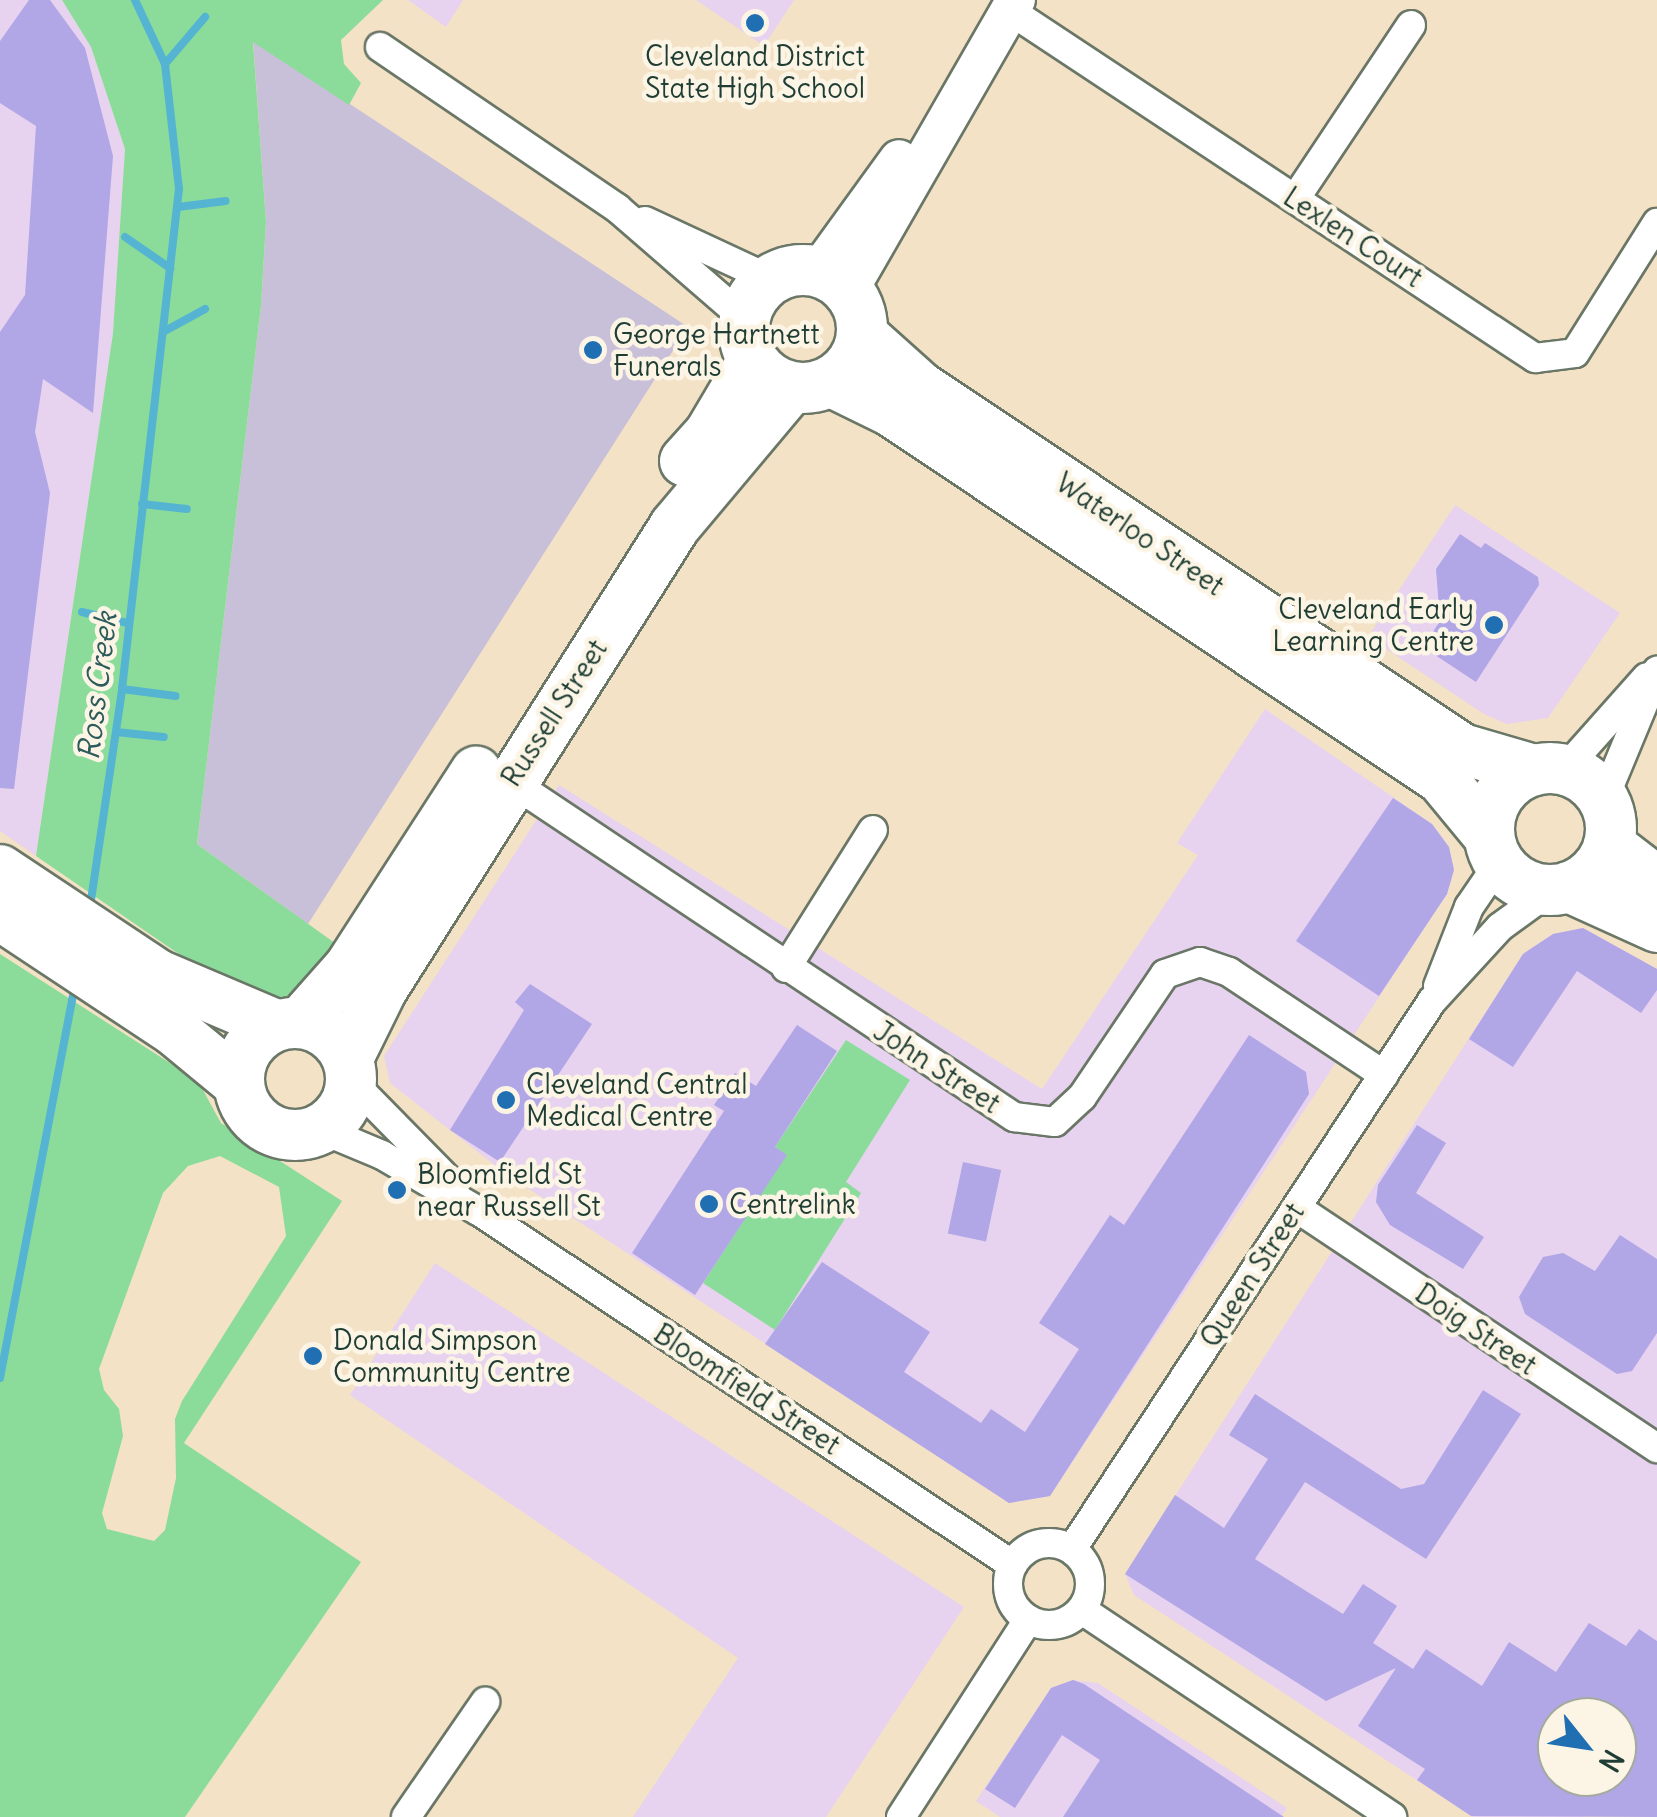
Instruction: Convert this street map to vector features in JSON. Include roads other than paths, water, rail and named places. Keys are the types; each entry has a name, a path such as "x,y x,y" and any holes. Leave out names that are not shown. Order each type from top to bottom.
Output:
{"highway":[{"path":"796,269 843,299 853,362 778,346 796,269"},
{"name":"Waterloo Street","path":"843,299 920,387 1462,750 1549,770"},
{"name":"Waterloo Street","path":"778,346 891,412 1442,779 1494,849"},
{"name":"Russell Street","path":"350,1070 382,989 510,780 675,526 778,346"},
{"name":"Russell Street","path":"289,1024 349,968 620,551 778,346"},
{"path":"1657,882 1607,822 1549,770 1505,788 1494,849 1530,887 1560,889 1657,927"},
{"path":"1560,889 1587,878 1607,822"},
{"path":"0,870 46,923 116,969 238,1083 246,1107 270,1130 286,1135 320,1129 342,1110 350,1070 330,1034 289,1024 158,975 116,969"},
{"path":"0,915 46,923"},
{"path":"238,1083 248,1048 289,1024"}],"main road":[{"path":"843,299 1006,14"}],"street":[{"name":"Lexlen Court","path":"1006,14 1535,358 1558,359 1576,352 1657,223"},
{"path":"1295,199 1411,24"},
{"name":"Waterloo Street","path":"380,47 617,208 778,346"},
{"name":"Waterloo Street","path":"617,208 778,346"},
{"path":"1549,770 1657,669"},
{"path":"1607,822 1657,669"},
{"name":"John Street","path":"510,780 1014,1117 1055,1122 1082,1097 1165,974 1200,962 1229,972 1384,1076"},
{"path":"786,968 874,830"},
{"name":"Queen Street","path":"1432,1001 1494,849"},
{"name":"Queen Street","path":"1072,1549 1432,1001 1500,927 1560,889"},
{"name":"Bloomfield Street","path":"350,1070 480,1212"},
{"name":"Bloomfield Street","path":"320,1129 382,1155 480,1212 1013,1565"},
{"name":"Doig Street","path":"1297,1208 1657,1448"},
{"path":"1046,1543 1072,1549 1088,1570 1082,1610 1051,1626 1028,1620 1008,1590 1013,1565 1046,1543"},
{"path":"1082,1610 1392,1817"},
{"path":"902,1817 1028,1620"},
{"path":"406,1817 485,1702"}],"waterway":[{"name":"Ross Creek","path":"90,907 122,689 179,189 165,64 135,0"},
{"path":"165,64 205,17"},
{"path":"178,207 226,201"},
{"path":"125,237 170,268"},
{"path":"163,332 205,309"},
{"path":"142,504 187,509"},
{"path":"82,612 127,623"},
{"path":"122,689 176,696"},
{"path":"116,732 164,737"},
{"name":"Ross Creek","path":"0,1378 75,985"}],"place":[{"name":"Cleveland District State High School","path":"755,23"},
{"name":"George Hartnett Funerals","path":"593,350"},
{"name":"Cleveland Early Learning Centre","path":"1494,625"},
{"name":"Cleveland Central Medical Centre","path":"506,1100"},
{"name":"Bloomfield St near Russell St","path":"397,1190"},
{"name":"Centrelink","path":"709,1204"},
{"name":"Donald Simpson Community Centre","path":"313,1356"}]}
